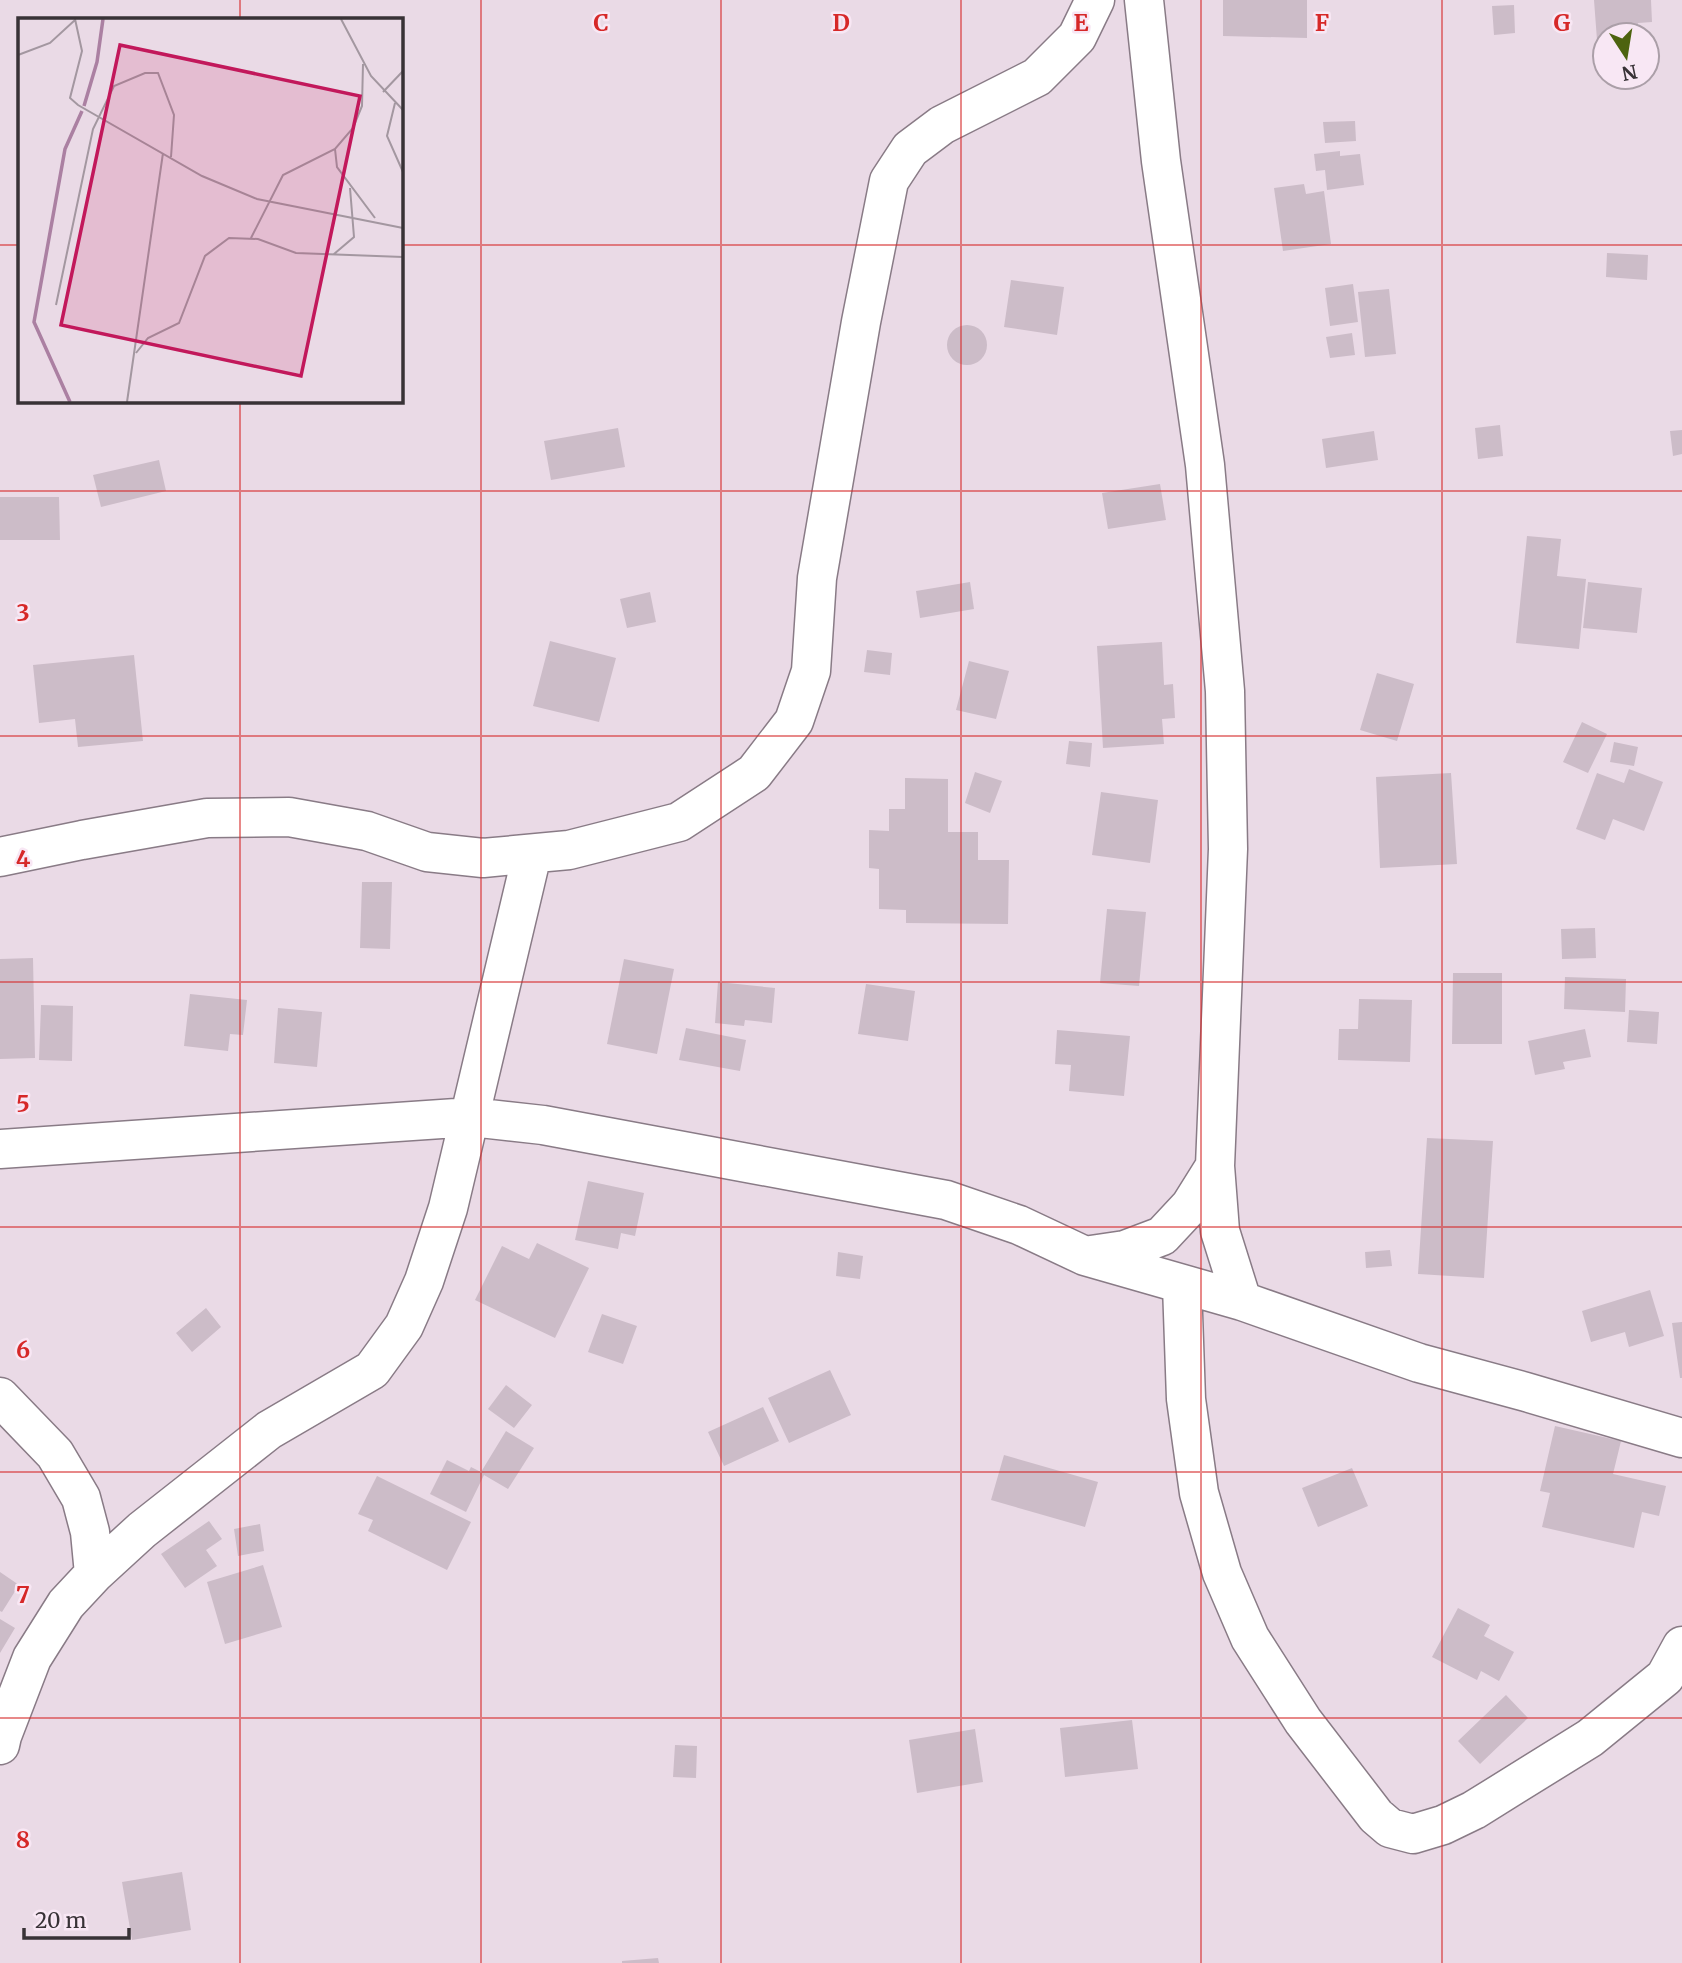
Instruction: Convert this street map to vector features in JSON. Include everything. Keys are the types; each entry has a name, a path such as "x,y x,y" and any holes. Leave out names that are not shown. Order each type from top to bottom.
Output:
{"street":[{"path":"0,857 207,818 289,817 367,831 427,852 483,858 569,850 679,822 754,773 794,721 811,671 817,578 861,322 889,181 910,149 942,125 1037,77 1077,37 1095,0"},
{"path":"1144,0 1161,161 1205,465 1225,691 1228,849 1215,1166 1220,1231 1242,1301"},
{"path":"0,1745 32,1658 66,1604 94,1574 142,1530 270,1430 372,1370 404,1326 424,1281 448,1208 532,854"},
{"path":"0,1149 471,1117 543,1125 946,1200 1019,1225 1085,1256 1242,1301 1419,1363 1682,1437"},
{"path":"1085,1256 1125,1250 1162,1236 1190,1206 1215,1166"},
{"path":"1182,1284 1186,1399 1199,1493 1222,1573 1250,1638 1303,1721 1376,1816 1390,1828 1413,1834 1443,1825 1474,1810 1590,1738 1665,1677 1682,1646"},
{"path":"0,1398 55,1454 81,1498 90,1532 94,1574"}],"building":[{"path":"1223,0 1307,0 1307,38 1223,36"},
{"path":"1594,0 1651,0 1652,21 1596,21"},
{"path":"1514,5 1515,33 1494,35 1492,6"},
{"path":"1355,121 1356,141 1325,143 1323,122"},
{"path":"1340,151 1340,156 1360,154 1364,185 1327,190 1325,170 1316,171 1314,154"},
{"path":"1304,184 1306,194 1324,191 1331,244 1283,251 1274,188"},
{"path":"1607,253 1648,255 1647,280 1606,277"},
{"path":"1011,280 1064,287 1057,335 1004,327"},
{"path":"1353,284 1358,322 1330,326 1325,288"},
{"path":"1389,289 1396,354 1365,357 1358,292"},
{"path":"967,325 981,331 987,345 981,359 967,365 953,359 947,345 953,331"},
{"path":"1352,333 1355,355 1330,358 1326,337"},
{"path":"1500,425 1503,456 1478,459 1475,428"},
{"path":"618,428 625,467 551,480 544,441"},
{"path":"1682,430 1682,454 1673,456 1670,431"},
{"path":"1374,431 1378,460 1326,468 1322,439"},
{"path":"159,460 166,491 101,507 93,475"},
{"path":"1160,484 1166,520 1108,529 1102,493"},
{"path":"0,497 59,497 60,540 0,540"},
{"path":"1527,536 1561,539 1557,576 1586,579 1579,649 1516,643"},
{"path":"970,582 974,609 920,618 916,591"},
{"path":"1588,582 1642,588 1637,633 1583,628"},
{"path":"650,592 656,622 627,628 620,599"},
{"path":"550,641 616,658 599,722 533,706"},
{"path":"1162,642 1164,685 1173,684 1175,718 1162,719 1164,744 1103,748 1097,646"},
{"path":"867,650 892,653 890,675 864,672"},
{"path":"134,655 143,741 78,747 75,719 39,723 33,665"},
{"path":"969,661 1009,671 996,719 956,710"},
{"path":"1377,673 1414,684 1397,741 1360,730"},
{"path":"1582,722 1607,734 1588,773 1563,762"},
{"path":"1069,741 1092,743 1090,767 1066,764"},
{"path":"1614,742 1638,747 1634,766 1610,762"},
{"path":"1629,769 1663,782 1644,831 1613,819 1605,840 1576,829 1597,773 1624,783"},
{"path":"975,772 1002,781 990,813 965,803"},
{"path":"1451,773 1457,864 1380,868 1376,777"},
{"path":"905,778 948,779 948,832 978,832 978,860 1009,860 1008,924 906,923 906,910 879,909 879,869 869,868 869,830 889,831 889,809 905,809"},
{"path":"1101,792 1158,800 1150,863 1092,855"},
{"path":"362,882 392,882 390,949 360,948"},
{"path":"1107,909 1146,912 1139,986 1100,983"},
{"path":"1595,928 1596,958 1562,959 1561,929"},
{"path":"33,958 35,1058 0,1059 0,959"},
{"path":"624,959 674,969 657,1054 607,1044"},
{"path":"1453,973 1502,973 1502,1044 1452,1044"},
{"path":"1565,977 1626,979 1625,1012 1564,1009"},
{"path":"718,982 775,988 772,1023 745,1020 744,1026 715,1023"},
{"path":"866,984 915,991 908,1041 858,1034"},
{"path":"190,994 247,1000 243,1035 230,1034 228,1051 184,1046"},
{"path":"1359,999 1412,1000 1410,1062 1338,1060 1339,1029 1358,1029"},
{"path":"41,1005 73,1006 72,1061 39,1060"},
{"path":"278,1008 322,1012 317,1067 274,1063"},
{"path":"1629,1010 1659,1012 1657,1044 1627,1042"},
{"path":"686,1028 746,1040 740,1071 679,1060"},
{"path":"1585,1029 1591,1057 1563,1062 1565,1069 1535,1075 1528,1041"},
{"path":"1057,1030 1130,1036 1124,1096 1069,1091 1071,1065 1055,1064"},
{"path":"1427,1138 1493,1141 1484,1278 1418,1274"},
{"path":"588,1181 644,1193 635,1236 621,1233 618,1249 575,1240"},
{"path":"537,1243 589,1268 555,1338 475,1300 502,1246 529,1259"},
{"path":"1390,1250 1392,1266 1366,1268 1365,1252"},
{"path":"838,1252 863,1256 860,1279 836,1276"},
{"path":"1650,1290 1664,1336 1629,1347 1625,1332 1591,1342 1582,1311"},
{"path":"206,1308 221,1327 192,1352 176,1333"},
{"path":"602,1314 637,1326 623,1364 588,1352"},
{"path":"1682,1322 1682,1378 1680,1378 1672,1323"},
{"path":"830,1370 851,1415 789,1443 768,1398"},
{"path":"506,1385 532,1405 514,1428 488,1409"},
{"path":"763,1407 779,1441 724,1466 708,1432"},
{"path":"1555,1426 1621,1441 1613,1474 1666,1486 1659,1516 1642,1512 1634,1548 1542,1527 1550,1493 1540,1491"},
{"path":"506,1431 534,1448 508,1489 484,1475 466,1512 430,1494 447,1460 469,1471 471,1467 481,1472"},
{"path":"1004,1455 1098,1482 1085,1527 991,1500"},
{"path":"1352,1468 1368,1506 1318,1527 1302,1488"},
{"path":"377,1476 471,1522 447,1570 368,1531 373,1520 358,1514"},
{"path":"209,1521 222,1539 206,1550 217,1566 185,1588 161,1554"},
{"path":"260,1524 264,1551 238,1556 234,1529"},
{"path":"263,1565 282,1627 225,1644 207,1582"},
{"path":"0,1572 19,1585 2,1612 0,1611"},
{"path":"1458,1608 1490,1625 1484,1636 1514,1652 1499,1681 1481,1671 1477,1680 1432,1657"},
{"path":"0,1619 15,1628 0,1653"},
{"path":"1506,1695 1528,1718 1480,1764 1458,1741"},
{"path":"1132,1720 1138,1769 1065,1777 1060,1728"},
{"path":"975,1729 983,1782 917,1793 909,1740"},
{"path":"675,1745 697,1746 696,1778 673,1777"},
{"path":"182,1872 191,1930 132,1940 122,1882"},
{"path":"658,1958 659,1963 622,1963 622,1961"}]}
